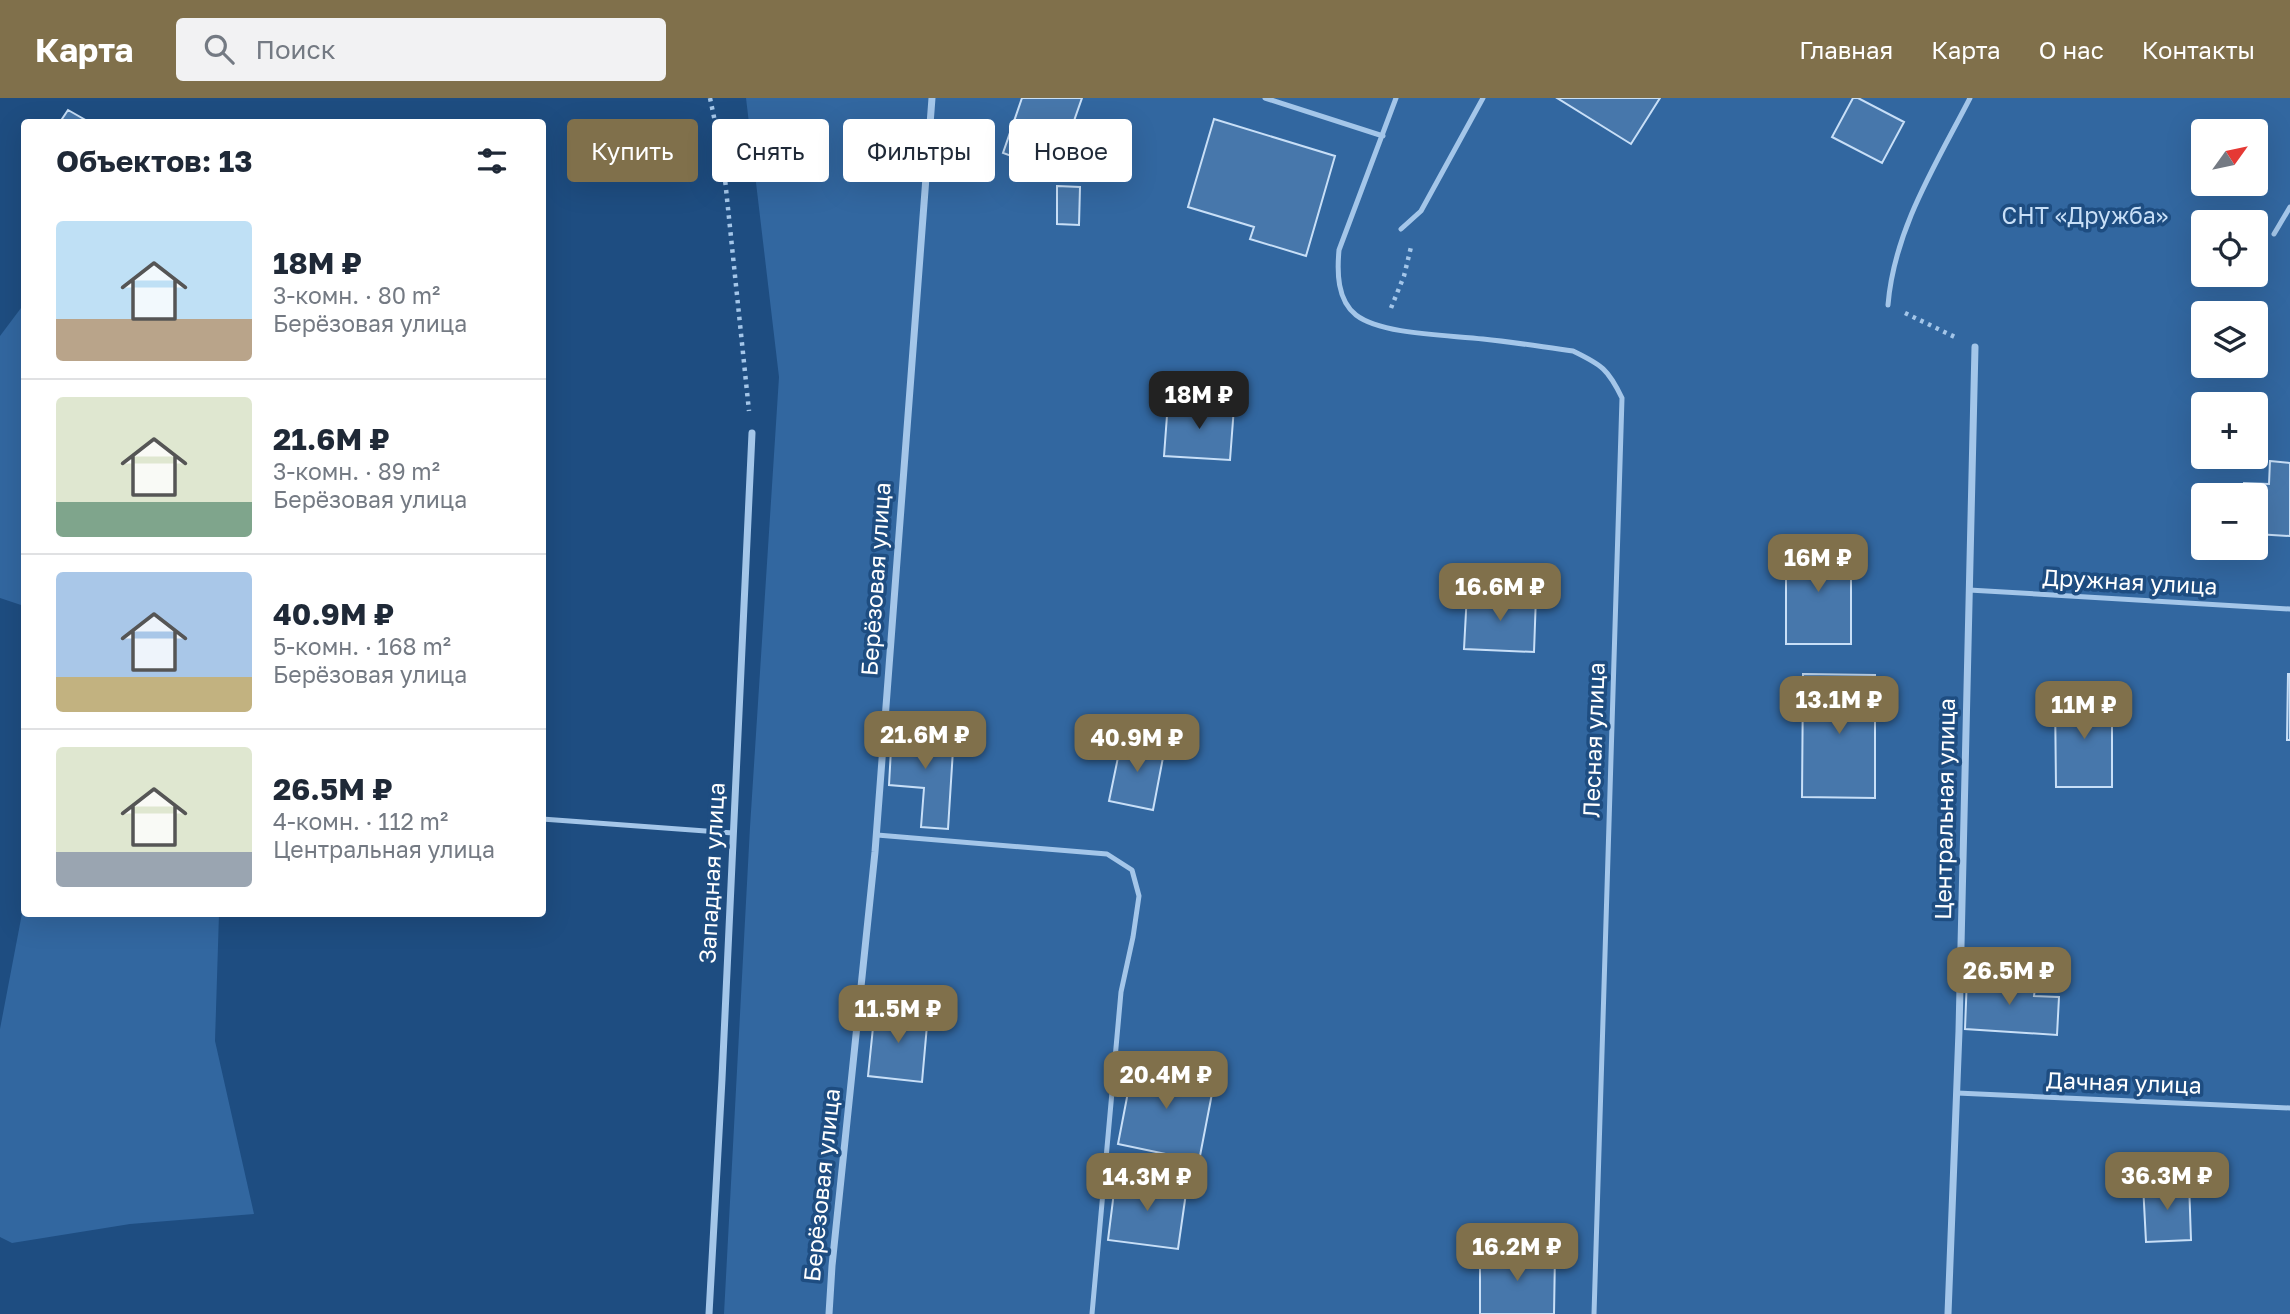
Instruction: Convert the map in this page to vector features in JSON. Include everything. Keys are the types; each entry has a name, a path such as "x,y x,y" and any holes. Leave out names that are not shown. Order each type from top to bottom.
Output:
{"street":[{"name":"Берёзовая улица","path":"829,1314 877,835 932,98"},
{"name":"Центральная улица","path":"1948,1314 1975,347"},
{"name":"Западная улица","path":"709,1314 752,433"}],"lane":[{"path":"1265,98 1383,136"},
{"name":"Лесная улица","path":"1396,98 1339,250 1337,273 1342,295 1355,314 1405,331 1573,351 1596,362 1610,374 1622,398 1594,1314"},
{"path":"1401,229 1421,211 1483,98"},
{"path":"1888,305 1890,278 1909,220 1970,98"},
{"path":"2274,234 2290,207"},
{"name":"Дружная улица","path":"1969,590 2290,608"},
{"path":"546,819 733,833"},
{"path":"877,835 1107,854 1132,870 1139,896 1121,992 1092,1314"},
{"name":"Дачная улица","path":"1956,1093 2290,1108"}],"path":[{"path":"710,98 723,160 752,433"},
{"path":"1383,325 1404,276 1411,246 1413,218"},
{"path":"1888,305 1975,347"}],"green space":[{"name":"СНТ «Дружба»","path":"746,98 2290,98 2290,1314 724,1314 750,827 779,377 756,182 829,182 829,119 748,119"},
{"path":"21,308 21,605 0,598 0,336"},
{"path":"21,917 219,917 215,1041 254,1214 130,1224 12,1243 0,1237 0,1029"}],"building":[{"path":"1022,98 1082,98 1075,119 1015,119"},
{"path":"1557,98 1660,98 1631,144"},
{"path":"1853,98 1858,98 1904,122 1882,163 1832,137"},
{"path":"68,110 84,119 62,119"},
{"path":"1214,119 1335,156 1306,256 1250,239 1254,227 1188,207"},
{"path":"1009,136 1009,155 1003,153"},
{"path":"1057,186 1080,187 1079,225 1057,224"},
{"path":"1168,402 1234,407 1230,460 1164,456"},
{"path":"2270,461 2290,463 2290,536 2268,535"},
{"path":"1786,544 1851,545 1851,644 1786,644"},
{"path":"1467,593 1536,596 1534,652 1464,649"},
{"path":"1803,674 1875,675 1875,798 1802,797"},
{"path":"2290,674 2290,740 2287,740"},
{"path":"2055,696 2112,696 2112,787 2056,787"},
{"path":"892,731 954,734 948,829 921,827 924,788 889,785"},
{"path":"1122,738 1165,747 1153,810 1109,801"},
{"path":"1967,977 2036,981 2034,996 2059,997 2057,1035 1965,1029"},
{"path":"875,1008 928,1014 922,1082 868,1076"},
{"path":"1134,1061 1215,1078 1199,1161 1118,1144"},
{"path":"1116,1176 1187,1186 1178,1249 1108,1240"},
{"path":"2189,1182 2191,1240 2146,1242 2143,1184"},
{"path":"1480,1251 1555,1253 1554,1314 1480,1314"}]}
